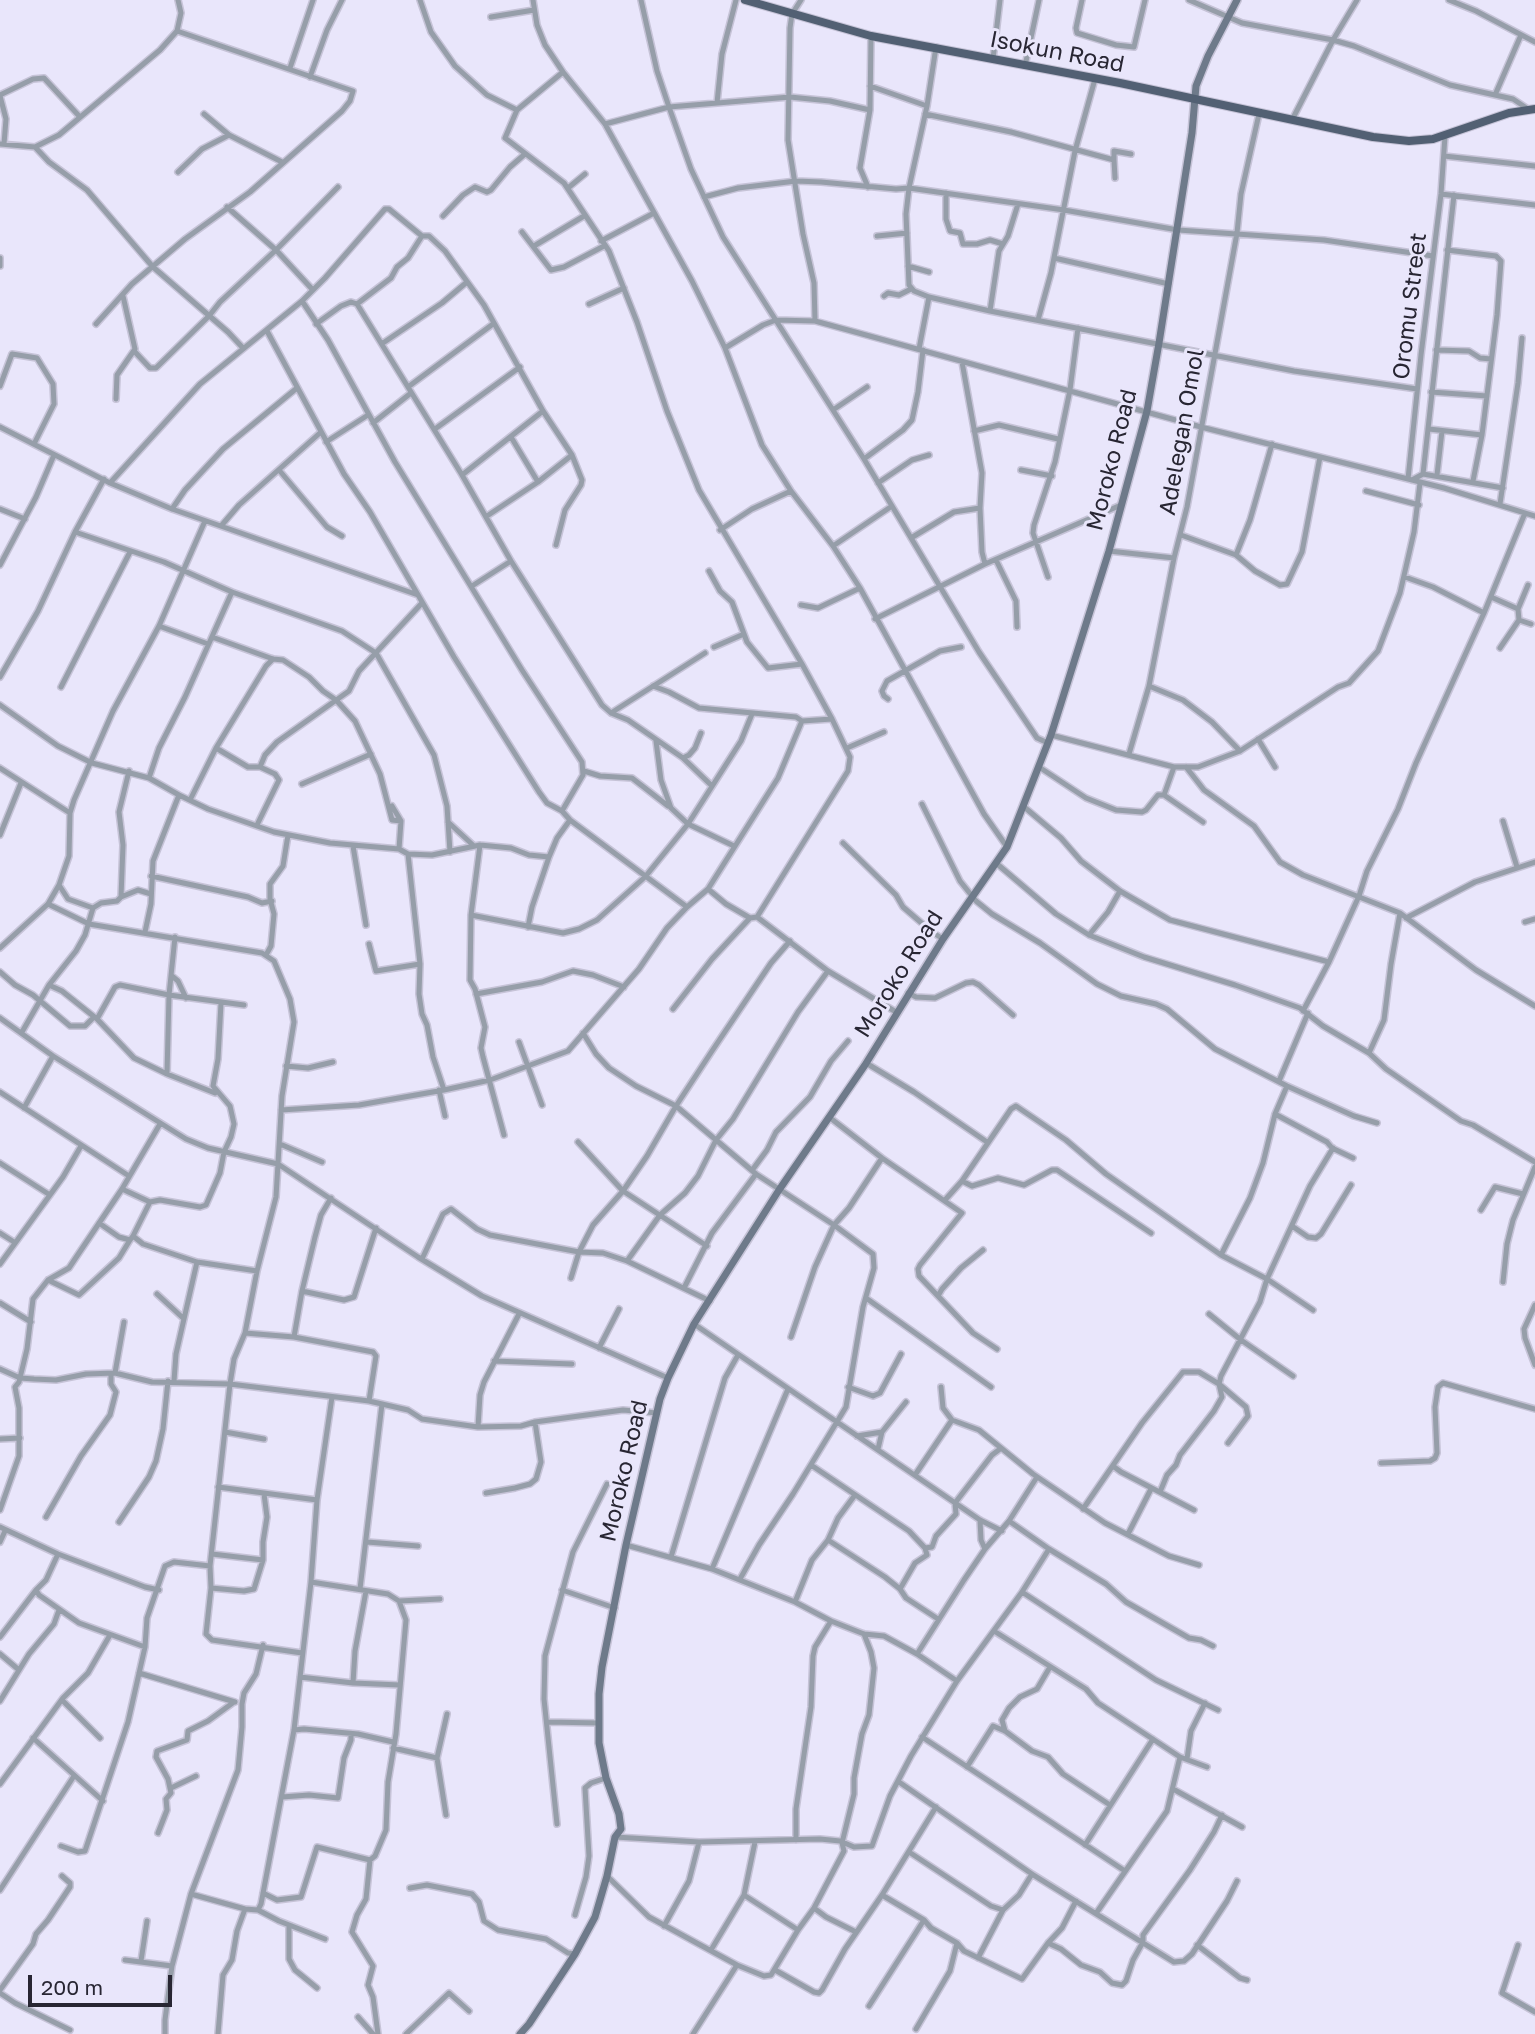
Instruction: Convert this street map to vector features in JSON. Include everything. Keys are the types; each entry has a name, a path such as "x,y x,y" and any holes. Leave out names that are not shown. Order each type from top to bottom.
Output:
{"main road":[{"name":"Isokun Road","path":"745,0 871,36 1095,79 1373,138 1409,141 1444,136"},
{"path":"1444,136 1531,109"}],"street":[{"path":"80,117 44,78 33,79 0,95 6,119 2,144 35,147 59,135 160,50 177,32 181,13 178,0"},
{"path":"290,68 313,0"},
{"path":"310,77 327,30 342,0"},
{"path":"420,0 431,33 455,66 487,94 517,110"},
{"path":"533,0 539,34 604,124 679,257 725,348 762,445 860,588 984,814 1007,847"},
{"path":"641,0 657,71 669,107 704,197 728,245 864,459 979,652 1037,738 1048,744"},
{"path":"717,103 722,54 736,0"},
{"path":"801,0 792,14 788,140 814,283 816,321"},
{"path":"992,60 1000,0"},
{"path":"1025,66 1039,0"},
{"path":"1082,0 1077,33 1116,46 1133,47 1144,0"},
{"path":"1189,0 1255,25 1334,40 1450,85 1513,99 1531,109"},
{"name":"Moroko Road","path":"520,2034 575,1954 595,1917 615,1837 621,1829 619,1814 606,1778 598,1723 602,1667 626,1545 657,1413 668,1378 694,1324 779,1190 866,1063 943,939 1007,847 1048,744 1109,551 1147,411 1178,230 1196,86 1237,0"},
{"path":"1292,120 1357,0"},
{"path":"1450,0 1476,10 1535,42"},
{"path":"492,17 534,10"},
{"path":"96,324 123,296 127,288 250,192 342,111 350,101 353,91 177,32"},
{"path":"1495,95 1521,35"},
{"path":"868,187 860,168 870,110 871,36"},
{"path":"911,289 907,233 909,188 927,106 936,47"},
{"path":"564,72 517,110 505,138 560,179 609,251 667,411 699,490 720,530 802,664 850,757 848,771 753,918 712,959 673,1009"},
{"path":"1038,320 1054,258 1075,150 1095,79"},
{"path":"870,86 927,106"},
{"path":"604,124 669,107 790,97 830,101 870,110"},
{"path":"204,114 229,135 282,162"},
{"path":"925,114 1011,132 1114,160"},
{"name":"Adelegan Omol","path":"1129,754 1149,686 1181,535 1237,233 1241,194 1259,114"},
{"path":"178,172 202,149 229,135"},
{"name":"Oromu Street","path":"1410,480 1417,389 1441,194 1444,136"},
{"path":"35,147 49,162 87,190 153,267 243,348"},
{"path":"1115,178 1114,151 1132,154"},
{"path":"443,216 463,195 475,187 487,192 491,190 525,154"},
{"path":"1444,156 1535,166"},
{"path":"568,188 585,174"},
{"path":"704,197 738,188 796,181 909,188 1064,210 1178,230 1327,241 1433,257"},
{"path":"123,296 135,352 149,368 156,368 338,187"},
{"path":"947,193 946,219 950,231 960,233 963,244 978,244 990,240 1003,244"},
{"path":"1441,194 1535,205"},
{"path":"1423,474 1454,195"},
{"path":"990,311 995,269 1003,244 1009,236 1018,204"},
{"path":"227,208 276,250 312,289"},
{"path":"0,677 38,611 75,532 107,481 180,404 243,348 302,301 384,209 391,210 422,236 429,236 445,251 520,367 543,411 572,455 582,485 565,510 556,545"},
{"path":"522,232 548,268 555,270 654,214"},
{"path":"534,246 584,216"},
{"path":"877,236 907,233"},
{"path":"357,304 391,278 422,236"},
{"path":"1447,250 1500,258 1500,287 1474,481"},
{"path":"1054,258 1169,284"},
{"path":"0,260 0,266"},
{"path":"908,266 929,272"},
{"path":"383,342 442,303 467,282"},
{"path":"589,304 624,288"},
{"path":"884,296 888,293 899,295 911,289"},
{"path":"911,289 929,297 990,311 1325,376 1417,389"},
{"path":"864,459 904,430 912,420 918,392 929,297"},
{"path":"302,301 522,670 582,762 584,771 562,811"},
{"path":"316,324 341,306 351,302 357,304 383,342 511,561 577,663 591,690 611,713 620,716 683,758 711,785"},
{"path":"725,348 776,320 816,321 1201,427 1444,488 1535,516"},
{"path":"373,423 493,324"},
{"path":"1048,577 1033,533 1035,518 1052,476 1070,390 1078,328"},
{"path":"267,331 326,442 422,603 547,803 562,811 570,820 687,907"},
{"path":"1500,504 1522,338"},
{"path":"1436,350 1469,351 1480,358 1491,359"},
{"path":"116,399 116,382 120,368 135,352"},
{"path":"0,386 12,354 37,358 52,384 54,404 34,444"},
{"path":"962,362 982,473 979,508 985,564"},
{"path":"435,429 520,367"},
{"path":"833,410 867,387"},
{"path":"172,509 222,449 297,388"},
{"path":"1431,392 1486,396"},
{"path":"462,475 543,411"},
{"path":"326,442 368,415"},
{"path":"974,431 999,425 1058,439"},
{"path":"0,427 107,481 172,509 418,595"},
{"path":"1429,429 1482,435"},
{"path":"1437,475 1442,431"},
{"path":"221,526 239,505 321,432"},
{"path":"510,437 538,482"},
{"path":"1236,555 1250,520 1272,444"},
{"path":"0,565 25,519 54,455"},
{"path":"487,516 538,482 572,455"},
{"path":"878,483 912,460 929,455"},
{"path":"1181,535 1236,555 1263,576 1280,585 1287,584 1302,552 1320,457"},
{"path":"279,470 327,527 342,536"},
{"path":"1021,470 1052,476"},
{"path":"1410,480 1423,474 1437,475 1503,488"},
{"path":"1051,735 1174,767 1198,767 1240,751 1338,687 1349,683 1378,651 1405,577 1419,505 1420,483"},
{"path":"720,530 752,509 791,491"},
{"path":"1366,491 1419,505"},
{"path":"875,619 985,564 1121,505"},
{"path":"833,547 892,506"},
{"path":"911,538 954,512 979,508"},
{"path":"0,509 25,519"},
{"path":"1279,1081 1306,1012 1359,896 1367,871 1398,809 1525,513"},
{"path":"0,948 48,905 59,885 69,856 70,813 113,710 159,626 205,521"},
{"path":"75,532 146,556 232,592 342,631 376,653 430,745 444,791 450,852"},
{"path":"1109,551 1174,558"},
{"path":"61,687 130,552"},
{"path":"996,560 1016,601 1017,626"},
{"path":"472,586 511,561"},
{"path":"709,571 720,591 732,602 752,650 768,667 802,664"},
{"path":"1405,577 1433,587 1484,613"},
{"path":"1500,648 1519,620 1518,609 1528,585"},
{"path":"802,605 818,608 860,588"},
{"path":"149,778 159,748 185,698 232,592"},
{"path":"1491,597 1518,609"},
{"path":"260,767 265,755 277,742 349,691 359,671 422,603"},
{"path":"1519,620 1531,624"},
{"path":"159,626 208,644"},
{"path":"715,647 744,634"},
{"path":"212,637 273,659 283,660 309,677 354,718 387,796 392,820 401,821 399,849"},
{"path":"888,699 884,696 883,685 904,670 940,651 961,647"},
{"path":"611,713 705,653"},
{"path":"261,655 266,666"},
{"path":"190,800 216,748 266,666 273,659"},
{"path":"653,686 699,708 796,717 802,721 832,719"},
{"path":"1149,686 1184,700 1212,722 1240,751"},
{"path":"0,705 58,746 92,763 149,778 218,813 288,835 353,846 399,849 408,854 432,855 477,846 512,848 529,855 549,857"},
{"path":"619,708 620,716"},
{"path":"471,915 563,933 597,920 645,877 688,824 741,741 752,715"},
{"path":"281,1110 359,1105 491,1080 568,1051 639,970 667,928 708,888 778,778 802,721"},
{"path":"847,748 884,732"},
{"path":"683,758 695,748 701,733"},
{"path":"1258,739 1275,767"},
{"path":"656,740 661,780 671,808"},
{"path":"216,748 248,767 260,767 275,774 279,780 257,825"},
{"path":"302,784 371,754"},
{"path":"1039,767 1086,798 1116,810 1142,812 1158,794 1164,794 1203,822"},
{"path":"1164,794 1174,767"},
{"path":"1186,767 1204,790 1254,826 1276,860 1303,875 1401,913 1476,970 1535,1006"},
{"path":"0,768 70,813"},
{"path":"121,897 122,845 119,812 129,771"},
{"path":"584,771 600,776 632,778 688,824 734,846"},
{"path":"0,835 21,783"},
{"path":"145,932 152,894 153,861 178,795"},
{"path":"922,804 960,881 976,901 992,914 1040,943 1097,984 1121,996 1167,1009 1215,1049 1287,1086 1354,1116 1377,1123"},
{"path":"1023,806 1061,838 1081,861 1120,891 1170,920 1329,962"},
{"path":"528,927 549,857 557,838 570,820"},
{"path":"1503,821 1517,867"},
{"path":"448,822 477,846"},
{"path":"266,955 271,946 274,914 270,884 283,866 288,835"},
{"path":"843,843 896,895 903,907 943,939"},
{"path":"353,846 366,925"},
{"path":"477,846 471,915 470,980 485,1027 481,1048 504,1135"},
{"path":"408,854 420,964 419,994 445,1116"},
{"path":"1406,918 1484,878 1535,862"},
{"path":"996,863 1056,914 1089,935 1144,957 1296,1006 1323,1026 1369,1053 1386,1069 1461,1121 1472,1125 1535,1165 1507,1244 1503,1282"},
{"path":"151,877 248,897 262,903 272,901"},
{"path":"59,885 68,899 93,908"},
{"path":"708,888 726,904 753,918 828,971 896,1012"},
{"path":"22,1032 41,1002 48,985 76,951 89,924 93,908 101,903 115,902 138,890 152,894"},
{"path":"1089,935 1108,912 1120,891"},
{"path":"48,905 89,924 266,955 274,961 293,1010 290,1053 281,1110 276,1197 245,1333 234,1359 230,1384 210,1566 207,1637 212,1640 291,1651 303,1650"},
{"path":"1369,1053 1384,1020 1401,913"},
{"path":"1525,922 1535,919"},
{"path":"167,1074 169,995 175,937"},
{"path":"571,1278 579,1252 593,1225 623,1191 648,1156 676,1106 771,963 790,942"},
{"path":"369,944 376,971 420,964"},
{"path":"476,994 541,982 568,972 581,971 624,987"},
{"path":"627,1261 660,1215 685,1194 698,1176 716,1140 733,1119 798,1012 828,971"},
{"path":"0,972 64,1023 75,1027 85,1026 95,1018 117,985 186,998 244,1005"},
{"path":"172,976 178,981 186,998"},
{"path":"908,993 934,998 966,982 973,982 1013,1015"},
{"path":"48,985 68,995 134,1058 221,1095"},
{"path":"122,1189 150,1202 160,1200 200,1207 206,1205 220,1173 223,1152 231,1137 234,1117 230,1106 213,1086 218,1059 221,1003"},
{"path":"0,1018 52,1056 186,1139 223,1152 278,1164 482,1296 668,1378"},
{"path":"583,1033 609,1068 636,1086 676,1106 755,1172 873,1254 874,1268 846,1407 740,1578"},
{"path":"684,1289 724,1215 755,1172 776,1132 810,1097 831,1061 848,1041"},
{"path":"519,1042 542,1105"},
{"path":"24,1108 52,1056"},
{"path":"286,1066 309,1068 333,1062"},
{"path":"866,1063 915,1092 987,1142"},
{"path":"1221,1255 1250,1198 1263,1163 1275,1114 1287,1086"},
{"path":"0,1092 129,1176"},
{"path":"946,1200 1011,1109 1016,1106 1221,1255 1267,1279 1313,1310"},
{"path":"1275,1114 1353,1158"},
{"path":"829,1117 882,1158 962,1213 918,1269 922,1282 973,1333 996,1349"},
{"path":"0,1510 19,1457 15,1387 20,1378 33,1298 48,1280 69,1268 122,1189 160,1124"},
{"path":"578,1142 623,1191 706,1246"},
{"path":"280,1144 322,1163"},
{"path":"0,1264 63,1177 81,1146"},
{"path":"1160,1492 1167,1475 1222,1397 1219,1384 1260,1302 1267,1279 1310,1186 1333,1148"},
{"path":"791,1337 815,1267 834,1225 849,1208 882,1158"},
{"path":"0,1163 50,1195"},
{"path":"962,1181 972,1185 998,1178 1024,1185 1057,1170 1151,1233"},
{"path":"1292,1226 1308,1237 1316,1238 1351,1185"},
{"path":"1481,1210 1495,1187 1523,1194"},
{"path":"294,1338 302,1291 321,1215 331,1198"},
{"path":"48,1280 79,1295 118,1258 150,1202"},
{"path":"422,1259 443,1213 451,1209 477,1229 491,1235 579,1252 603,1253 627,1261 710,1301"},
{"path":"99,1223 110,1232 197,1262 257,1271"},
{"path":"302,1291 344,1300 354,1297 376,1228"},
{"path":"0,1233 14,1242"},
{"path":"938,1296 961,1268 984,1250"},
{"path":"118,1522 149,1477 156,1461 183,1318 197,1262"},
{"path":"157,1294 183,1318"},
{"path":"866,1298 990,1387"},
{"path":"0,1303 31,1322"},
{"path":"1535,1305 1524,1329 1535,1365"},
{"path":"598,1349 619,1309"},
{"path":"478,1427 480,1395 494,1361 519,1314"},
{"path":"1209,1314 1293,1376"},
{"path":"46,1517 81,1456 110,1415 116,1392 111,1384 124,1322"},
{"path":"694,1324 980,1520 1002,1531"},
{"path":"245,1333 294,1338 373,1352 376,1356 369,1401"},
{"path":"848,1387 873,1395 880,1393 901,1354"},
{"path":"671,1558 725,1378 738,1355"},
{"path":"494,1361 572,1364"},
{"path":"0,1369 20,1378 56,1380 86,1374 113,1373 139,1380 230,1384 369,1401 422,1419 478,1427 521,1426 623,1410 657,1413"},
{"path":"1083,1508 1142,1423 1183,1372 1199,1372 1219,1384 1247,1409 1248,1416 1228,1443"},
{"path":"1381,1463 1430,1461 1434,1458 1437,1453 1435,1406 1438,1387 1443,1382 1535,1409"},
{"path":"941,1387 943,1408 952,1420 979,1430 1037,1477 1083,1508 1169,1556 1199,1565"},
{"path":"712,1569 788,1389"},
{"path":"258,1910 293,1730 311,1582 317,1500 332,1397"},
{"path":"878,1449 882,1432 906,1402"},
{"path":"353,1683 382,1404"},
{"path":"915,1475 952,1420"},
{"path":"486,1493 523,1486 536,1479 541,1462 535,1422"},
{"path":"225,1432 264,1438"},
{"path":"857,1436 882,1432"},
{"path":"0,1439 20,1438"},
{"path":"925,1548 932,1546 936,1536 956,1514 956,1503 992,1455 1000,1449"},
{"path":"811,1465 909,1531 925,1548 927,1555 915,1563 900,1589"},
{"path":"1113,1466 1194,1510"},
{"path":"917,1654 985,1549 1002,1531 1037,1477"},
{"path":"557,1825 543,1684 544,1665 573,1552 607,1484"},
{"path":"218,1487 317,1500"},
{"path":"1128,1534 1151,1489"},
{"path":"211,1588 253,1591 263,1560 262,1542 267,1517 264,1494"},
{"path":"795,1602 812,1560 828,1540 838,1518 855,1496"},
{"path":"980,1520 981,1540 985,1549"},
{"path":"1009,1521 1106,1584 1126,1602 1189,1638 1213,1646"},
{"path":"0,1542 3,1529 58,1554 159,1590"},
{"path":"828,1540 900,1589 906,1598 938,1619"},
{"path":"367,1542 418,1546"},
{"path":"626,1545 740,1578 831,1621 863,1633 884,1636 957,1681"},
{"path":"615,1837 699,1842 832,1840 862,1848 872,1846 890,1796 922,1737 957,1681 1022,1592 1049,1549"},
{"path":"0,1637 46,1580 58,1554"},
{"path":"212,1554 263,1560"},
{"path":"61,1846 74,1851 85,1851 128,1722 145,1647 148,1618 165,1566 170,1562 210,1566"},
{"path":"311,1582 388,1594 399,1601 440,1599"},
{"path":"36,1590 39,1595 79,1623 145,1647"},
{"path":"562,1590 615,1608"},
{"path":"1022,1592 1156,1681 1218,1710"},
{"path":"378,2034 373,1997 368,1985 373,1966 352,1932 366,1899 370,1860 375,1856 386,1830 388,1782 406,1620 399,1601"},
{"path":"0,1701 29,1654 54,1624 59,1610"},
{"path":"796,1840 796,1809 811,1707 813,1656 831,1621"},
{"path":"994,1631 1086,1689 1098,1703 1180,1757 1206,1768"},
{"path":"607,1876 638,1908 664,1926 737,1965 764,1976 771,1975 814,1908 844,1851 842,1843 854,1794 854,1778 862,1734 869,1715 873,1660 863,1633"},
{"path":"0,1784 62,1700 88,1673 110,1635"},
{"path":"165,2034 173,1966 191,1894 238,1770 244,1693 256,1674 262,1646"},
{"path":"0,1654 19,1670"},
{"path":"1005,1731 1002,1720 1009,1708 1020,1697 1037,1689 1050,1667"},
{"path":"139,1673 242,1704"},
{"path":"300,1677 400,1685"},
{"path":"62,1700 100,1738"},
{"path":"158,1833 167,1810 166,1799 171,1788 156,1757 157,1751 187,1740 188,1731 208,1721 234,1702"},
{"path":"1187,1759 1191,1731 1205,1703"},
{"path":"446,1815 437,1758 447,1714"},
{"path":"548,1722 598,1723"},
{"path":"967,1767 993,1726 1005,1731 1032,1751 1048,1757 1063,1774 1110,1805"},
{"path":"293,1730 351,1734 437,1758"},
{"path":"282,1797 309,1795 338,1798 351,1734"},
{"path":"922,1737 1125,1871"},
{"path":"33,1738 103,1801"},
{"path":"1085,1845 1153,1739"},
{"path":"1097,1912 1167,1811 1180,1757"},
{"path":"0,1890 74,1776"},
{"path":"171,1788 196,1776"},
{"path":"575,1915 589,1856 585,1788 606,1778"},
{"path":"899,1782 1032,1874 1178,1963 1187,1959 1237,1881"},
{"path":"1173,1789 1242,1828"},
{"path":"775,1970 819,1993 936,1807"},
{"path":"1048,1943 1061,1949 1081,1965 1100,1972 1118,1986 1126,1981 1143,1942 1143,1936 1190,1870 1222,1815"},
{"path":"664,1926 689,1881 699,1842"},
{"path":"711,1950 744,1895 755,1842"},
{"path":"263,1893 277,1900 301,1897 317,1847 370,1860"},
{"path":"909,1853 990,1906 1003,1910"},
{"path":"978,1958 1003,1910 1019,1895 1032,1874"},
{"path":"62,1876 70,1883 70,1887 0,1991 70,2030"},
{"path":"410,1888 427,1885 472,1894 477,1897 484,1921 498,1930 546,1940 568,1953 575,1954"},
{"path":"191,1894 258,1910 325,1939"},
{"path":"744,1895 798,1930"},
{"path":"882,1895 924,1920 934,1931 957,1943 964,1951 1022,1979 1062,1928 1076,1901"},
{"path":"814,1908 856,1932"},
{"path":"218,2034 223,1975 232,1959 237,1931 245,1909"},
{"path":"869,2006 924,1920"},
{"path":"141,1961 147,1921"},
{"path":"289,1925 289,1959 295,1970 317,1987"},
{"path":"916,2029 950,1971 957,1943"},
{"path":"1197,1945 1240,1978 1247,1980"},
{"path":"1518,1945 1502,1993 1535,2012"},
{"path":"125,1960 173,1966"},
{"path":"693,2034 737,1965"},
{"path":"406,2034 449,1993 469,2011"},
{"path":"358,2017 373,2034"}]}
